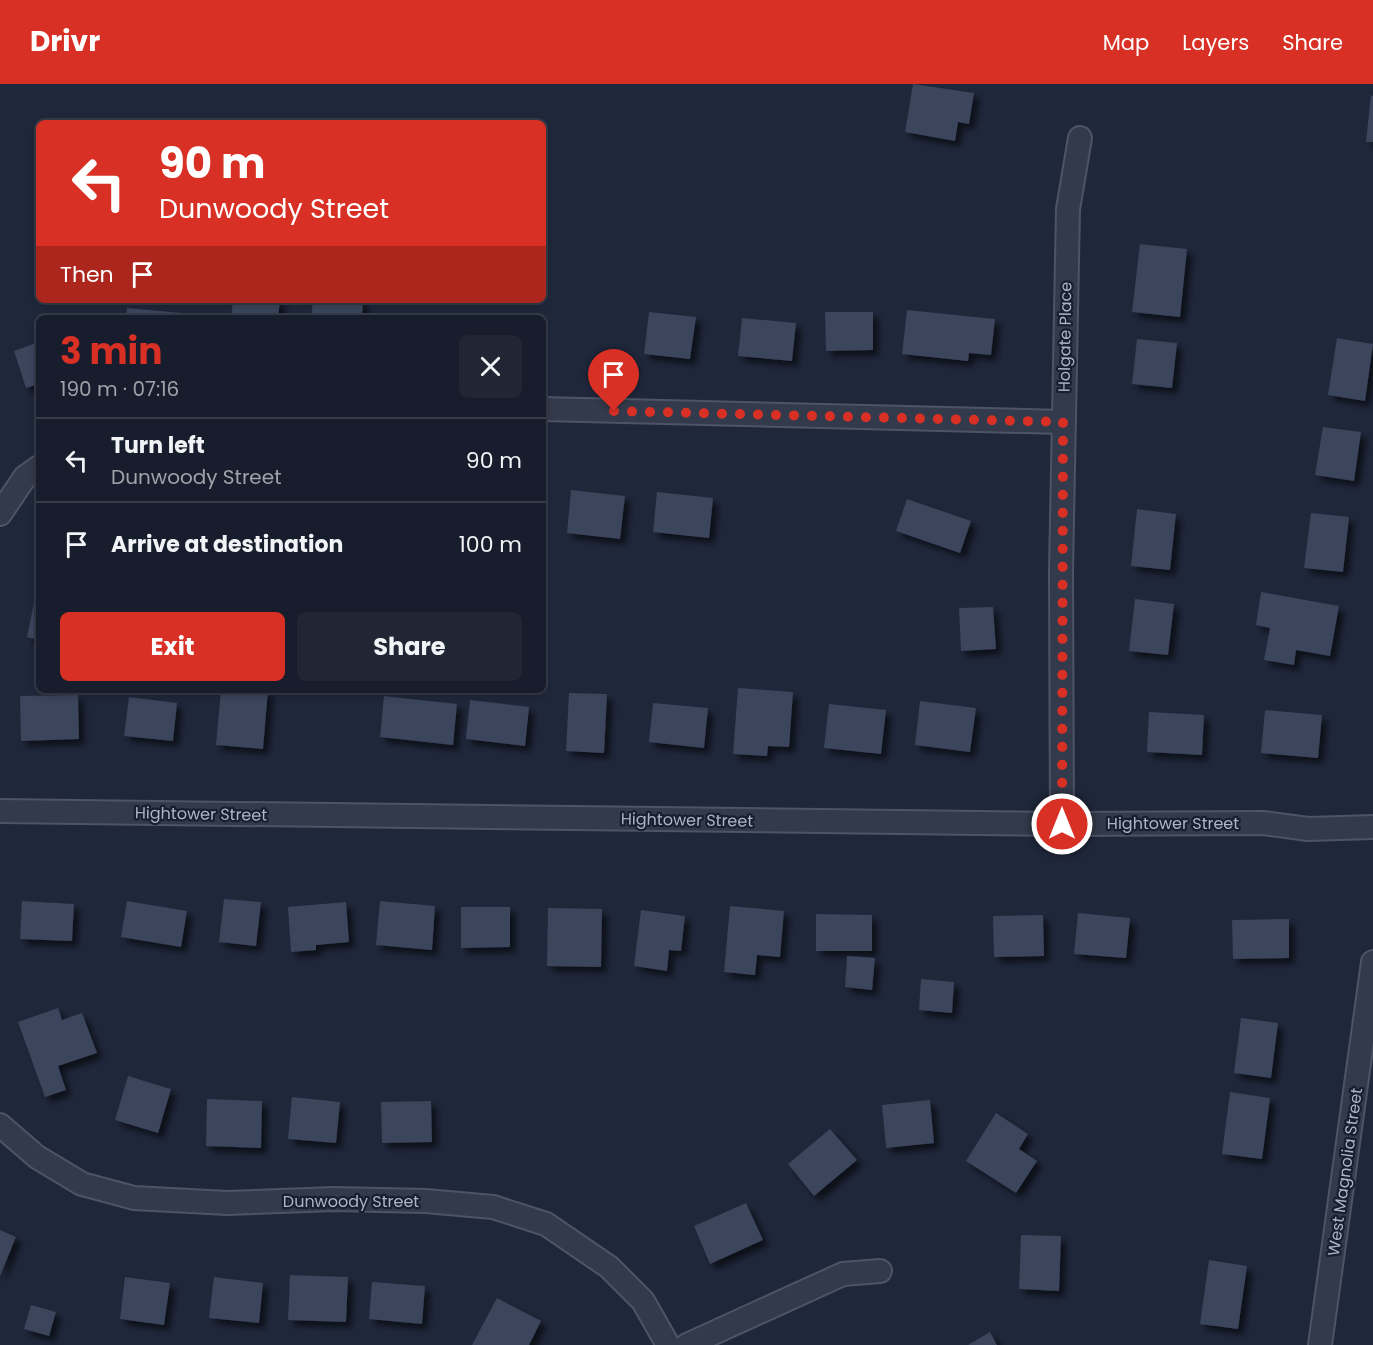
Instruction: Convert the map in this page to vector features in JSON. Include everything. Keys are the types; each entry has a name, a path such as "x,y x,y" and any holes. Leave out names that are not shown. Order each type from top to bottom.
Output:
{"street":[{"name":"Holgate Place","path":"1062,824 1063,422 1068,209 1080,138"},
{"path":"546,409 1063,422"},
{"path":"0,514 25,477 36,469"},
{"name":"Hightower Street","path":"0,811 1062,824 1263,823 1308,830 1373,827"},
{"name":"West Magnolia Street","path":"1320,1345 1373,962"},
{"name":"Dunwoody Street","path":"0,1125 37,1157 82,1184 134,1198 227,1203 333,1199 426,1201 493,1207 546,1224 609,1267 644,1301 668,1345"},
{"path":"687,1345 843,1274 880,1271"}],"building":[{"path":"913,84 974,93 969,124 958,122 955,141 905,132"},
{"path":"1371,95 1373,96 1373,142 1366,142"},
{"path":"1140,244 1187,249 1180,317 1132,312"},
{"path":"233,303 280,303 278,315 231,315"},
{"path":"313,303 363,303 362,315 311,315"},
{"path":"127,308 182,313 182,315 126,315"},
{"path":"907,310 995,319 991,355 969,353 968,361 902,354"},
{"path":"649,312 696,317 690,359 644,354"},
{"path":"825,312 873,312 873,350 826,351"},
{"path":"396,313 422,315 396,315"},
{"path":"742,318 796,323 792,361 738,356"},
{"path":"1337,338 1373,344 1365,401 1328,395"},
{"path":"1137,339 1177,343 1172,388 1132,384"},
{"path":"36,343 36,385 26,388 14,351"},
{"path":"1323,427 1361,432 1354,481 1315,475"},
{"path":"571,490 625,496 620,539 567,533"},
{"path":"657,492 713,498 709,538 653,532"},
{"path":"907,499 971,521 960,553 896,531"},
{"path":"1137,509 1176,514 1170,570 1131,566"},
{"path":"1311,513 1349,517 1343,572 1304,568"},
{"path":"1261,592 1339,606 1330,656 1296,650 1294,665 1264,660 1270,628 1256,625"},
{"path":"36,593 36,639 27,637"},
{"path":"1135,599 1174,604 1168,655 1129,651"},
{"path":"993,607 996,649 961,651 959,608"},
{"path":"738,688 793,692 789,747 768,746 767,756 733,754"},
{"path":"221,693 268,693 263,749 216,745"},
{"path":"569,693 607,694 604,753 566,751"},
{"path":"78,695 79,739 21,741 20,696"},
{"path":"384,696 457,704 453,745 380,737"},
{"path":"129,697 177,703 173,741 124,736"},
{"path":"470,700 529,707 525,746 466,739"},
{"path":"920,701 976,708 970,752 915,745"},
{"path":"653,703 708,708 704,748 649,742"},
{"path":"829,704 886,710 881,754 824,748"},
{"path":"1265,710 1322,715 1318,758 1261,753"},
{"path":"1149,712 1204,715 1202,755 1147,752"},
{"path":"224,899 261,902 256,946 219,942"},
{"path":"22,901 74,904 72,941 20,939"},
{"path":"127,901 187,911 181,947 121,937"},
{"path":"380,901 435,906 432,950 376,945"},
{"path":"346,902 349,942 316,945 316,950 291,952 288,907"},
{"path":"730,906 784,911 780,957 757,955 755,975 724,972"},
{"path":"461,907 510,907 510,947 461,948"},
{"path":"548,908 602,909 601,967 547,966"},
{"path":"641,910 685,916 681,951 669,950 667,971 634,966"},
{"path":"1078,913 1130,918 1126,958 1074,954"},
{"path":"816,914 872,915 872,951 816,951"},
{"path":"1043,915 1044,956 994,957 993,916"},
{"path":"1289,919 1289,958 1233,959 1232,920"},
{"path":"847,956 875,958 872,990 845,987"},
{"path":"921,979 954,982 952,1013 919,1010"},
{"path":"58,1008 62,1020 82,1013 97,1053 58,1066 66,1090 45,1097 18,1022"},
{"path":"1241,1018 1278,1023 1271,1078 1234,1073"},
{"path":"128,1076 171,1089 158,1133 115,1120"},
{"path":"1230,1092 1270,1098 1262,1159 1222,1154"},
{"path":"292,1097 340,1102 336,1143 288,1139"},
{"path":"207,1099 262,1101 261,1148 206,1146"},
{"path":"930,1100 934,1143 886,1148 882,1105"},
{"path":"431,1101 432,1142 382,1143 381,1102"},
{"path":"996,1113 1028,1134 1019,1149 1037,1161 1016,1193 966,1161"},
{"path":"830,1129 857,1160 814,1196 788,1164"},
{"path":"746,1203 763,1240 710,1264 694,1226"},
{"path":"0,1230 16,1237 0,1276"},
{"path":"1021,1235 1061,1236 1059,1291 1019,1289"},
{"path":"1209,1260 1247,1266 1238,1329 1200,1324"},
{"path":"290,1275 348,1277 346,1322 288,1320"},
{"path":"125,1277 170,1283 164,1325 120,1319"},
{"path":"214,1277 263,1283 259,1323 209,1318"},
{"path":"372,1282 425,1286 422,1324 369,1319"},
{"path":"497,1298 541,1321 529,1345 472,1345"},
{"path":"31,1305 56,1312 49,1336 24,1329"},
{"path":"990,1332 997,1345 968,1345"}],"route":[{"path":"614,411 1063,422 1062,824"}]}
